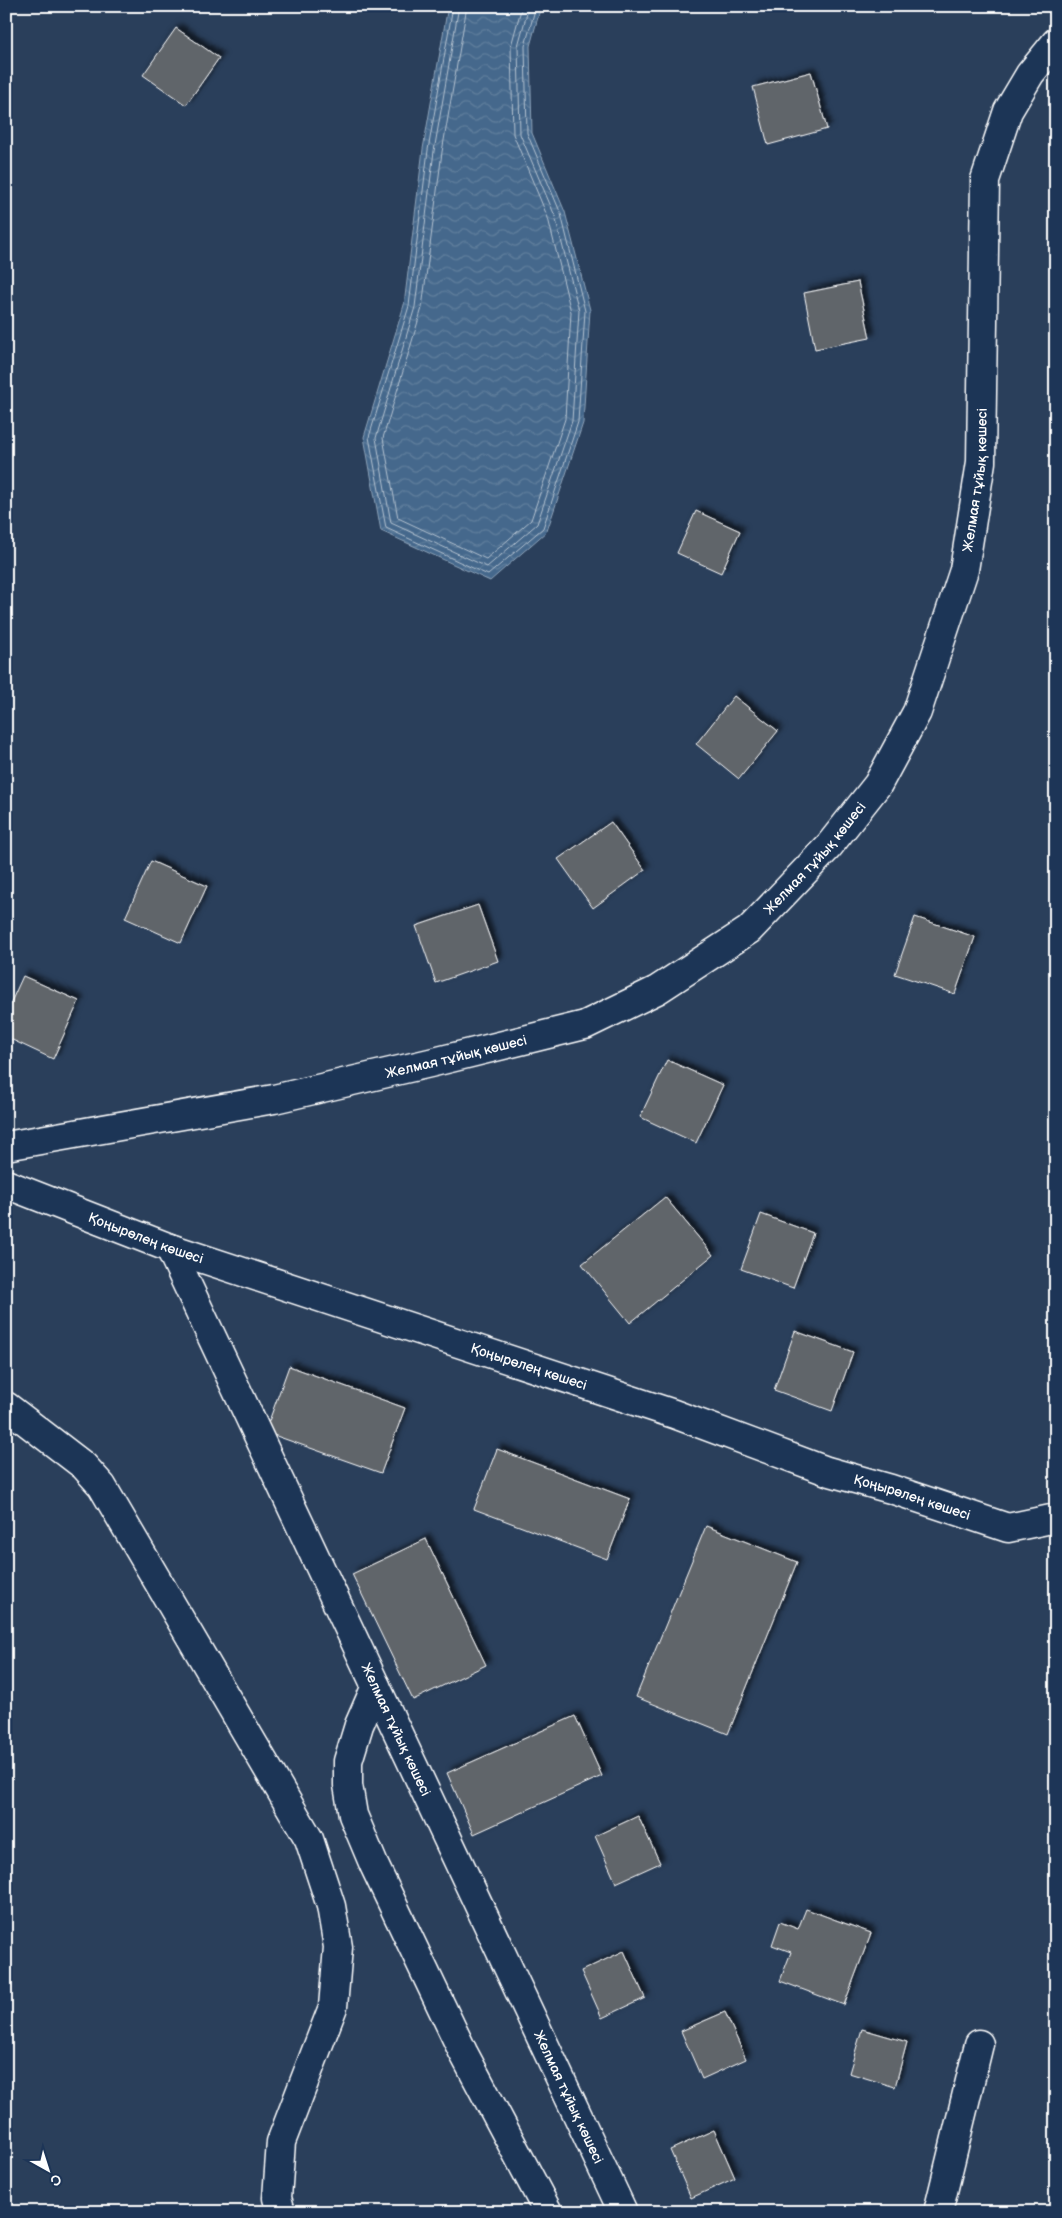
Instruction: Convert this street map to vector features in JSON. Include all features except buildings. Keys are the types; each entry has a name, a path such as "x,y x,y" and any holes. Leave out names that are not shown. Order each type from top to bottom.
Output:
{"street":[{"name":"Желмая тұйық көшесі","path":"6,1146 274,1099 430,1063 585,1024 657,990 749,930 829,846 878,784 917,712 964,570 981,462 985,180 1008,111 1030,74 1056,42"},
{"name":"Қоңырөлең көшесі","path":"6,1184 170,1248 674,1414 827,1471 890,1489 1008,1528 1056,1518"},
{"name":"Желмая тұйық көшесі","path":"170,1248 623,2212"},
{"path":"6,1406 84,1466 102,1486 309,1839 331,1906 338,1955 333,2007 281,2142 277,2198 281,2212"},
{"path":"376,1686 358,1725 348,1761 348,1784 353,1815 374,1865 463,2052 548,2212"},
{"path":"938,2212 979,2044"}],"water":[{"path":"448,6 541,6 530,46 532,133 565,212 590,310 583,423 547,531 490,581 381,531 364,437 404,305 423,149"}]}
